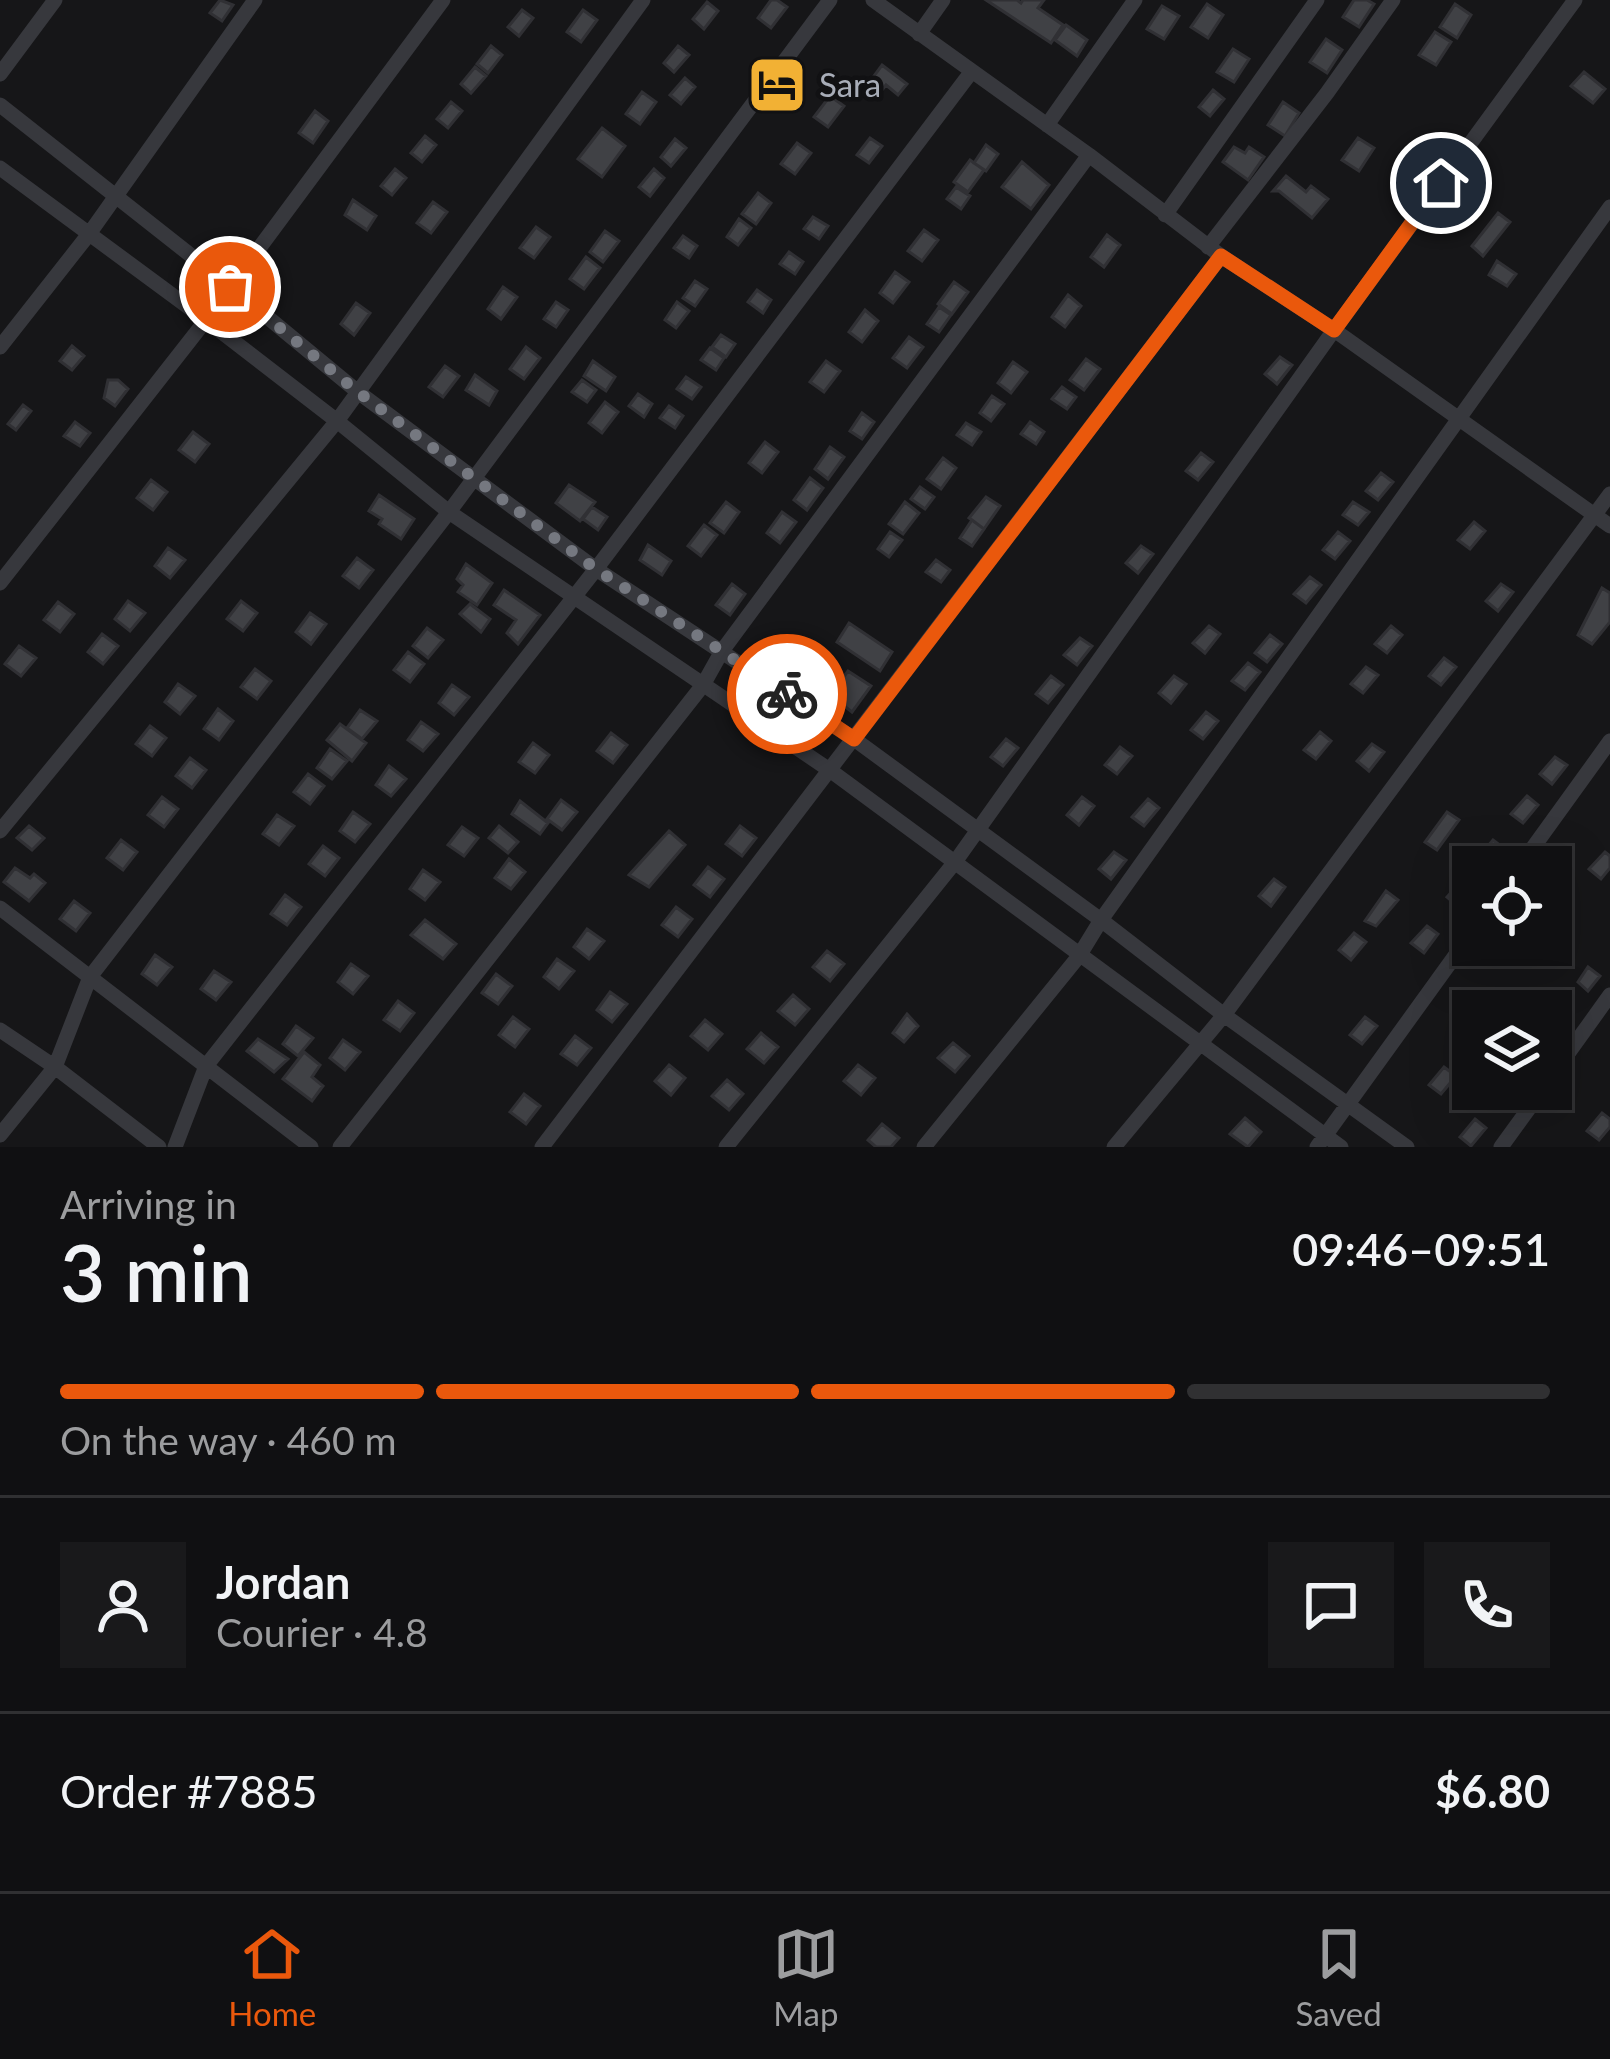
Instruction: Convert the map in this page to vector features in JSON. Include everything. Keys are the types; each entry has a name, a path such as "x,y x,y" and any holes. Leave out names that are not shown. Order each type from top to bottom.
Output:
{"street":[{"path":"0,74 55,0"},
{"path":"0,347 89,234 255,0"},
{"path":"0,583 206,320 442,0"},
{"path":"0,831 337,421 644,0"},
{"path":"0,1136 55,1067 90,977 449,512 830,0"},
{"path":"872,0 1214,251 1610,526"},
{"path":"920,34 943,0"},
{"path":"1047,124 1135,0"},
{"path":"1165,215 1318,0"},
{"path":"542,1147 831,771 1393,0"},
{"path":"726,1147 955,862 1575,0"},
{"path":"176,1147 206,1066 596,569 972,71"},
{"path":"0,105 358,392 596,569 854,739 1407,1147"},
{"path":"340,1147 703,685 722,651 1089,155"},
{"path":"0,168 206,320 449,512 831,771 1202,1042 1322,1141 1341,1147"},
{"path":"924,1147 1079,956 1610,207"},
{"path":"1114,1147 1224,1015 1610,494"},
{"path":"1534,846 1610,741"},
{"path":"0,908 311,1147"},
{"path":"1322,1141 1452,960"},
{"path":"1572,1048 1610,995"},
{"path":"0,1030 158,1147"},
{"path":"1501,1147 1528,1110"}],"building":[{"path":"220,0 233,5 222,21 210,13"},
{"path":"771,0 787,7 771,28 758,18"},
{"path":"986,0 1044,0 1038,8 1063,25 1051,43"},
{"path":"1354,0 1374,4 1359,27 1343,17"},
{"path":"707,2 718,11 704,29 693,19"},
{"path":"1207,4 1223,15 1208,38 1191,27"},
{"path":"1455,4 1471,15 1457,38 1440,27"},
{"path":"1162,6 1179,16 1164,39 1147,29"},
{"path":"522,10 533,18 519,36 508,27"},
{"path":"583,10 597,20 581,42 567,32"},
{"path":"1066,25 1087,40 1077,56 1055,40"},
{"path":"1435,32 1451,42 1436,65 1419,55"},
{"path":"1326,39 1342,50 1327,73 1310,62"},
{"path":"491,46 502,55 488,73 477,64"},
{"path":"678,46 689,55 674,72 664,63"},
{"path":"1233,49 1249,59 1234,82 1217,72"},
{"path":"882,65 907,84 898,95 871,80"},
{"path":"475,67 486,76 471,93 461,84"},
{"path":"1584,72 1605,89 1593,103 1571,86"},
{"path":"685,78 695,87 681,104 670,95"},
{"path":"1213,90 1224,99 1210,116 1199,107"},
{"path":"642,92 656,102 640,124 626,114"},
{"path":"830,96 844,106 828,127 814,117"},
{"path":"451,102 462,111 448,128 437,119"},
{"path":"1283,102 1299,113 1285,136 1268,125"},
{"path":"315,111 328,121 313,143 299,133"},
{"path":"602,128 625,146 602,177 578,159"},
{"path":"425,136 436,145 422,162 411,153"},
{"path":"870,138 882,146 869,163 857,155"},
{"path":"1358,138 1374,148 1359,171 1342,160"},
{"path":"675,139 686,148 671,166 661,157"},
{"path":"797,143 811,153 795,174 781,164"},
{"path":"986,145 998,154 986,171 974,163"},
{"path":"1234,147 1245,153 1249,147 1264,157 1248,180 1223,162"},
{"path":"970,160 984,170 968,192 954,182"},
{"path":"1022,162 1049,185 1031,209 1002,187"},
{"path":"395,169 406,178 392,195 381,186"},
{"path":"654,169 664,178 650,196 639,187"},
{"path":"1286,176 1306,192 1311,186 1328,199 1312,218 1273,191"},
{"path":"956,187 970,196 961,209 947,199"},
{"path":"758,193 771,203 756,224 742,214"},
{"path":"353,200 376,216 367,230 345,215"},
{"path":"433,202 447,212 431,233 417,223"},
{"path":"1498,213 1510,222 1483,256 1472,246"},
{"path":"813,217 828,226 819,239 804,229"},
{"path":"739,219 751,228 738,245 727,237"},
{"path":"536,227 550,237 534,258 520,248"},
{"path":"924,230 938,240 922,261 908,251"},
{"path":"605,231 619,241 603,262 590,252"},
{"path":"1107,235 1120,245 1104,267 1091,257"},
{"path":"683,236 697,246 689,258 674,248"},
{"path":"789,252 803,262 795,274 780,264"},
{"path":"586,257 600,268 584,289 570,279"},
{"path":"1497,261 1516,274 1507,286 1489,275"},
{"path":"895,272 909,282 893,303 880,293"},
{"path":"695,281 707,289 695,306 683,298"},
{"path":"954,282 968,292 952,314 938,304"},
{"path":"503,287 517,297 501,319 488,309"},
{"path":"757,290 771,300 763,313 748,302"},
{"path":"1068,295 1081,306 1065,327 1052,317"},
{"path":"556,302 568,310 556,327 544,319"},
{"path":"677,302 689,311 676,328 665,320"},
{"path":"356,303 370,313 354,335 341,324"},
{"path":"939,307 951,315 939,332 927,324"},
{"path":"865,310 878,321 862,342 849,332"},
{"path":"721,335 735,344 726,357 712,347"},
{"path":"909,337 923,347 907,368 893,358"},
{"path":"72,346 84,356 72,370 60,361"},
{"path":"526,347 540,358 524,379 510,369"},
{"path":"710,348 724,358 716,370 701,360"},
{"path":"1280,357 1292,365 1277,384 1265,374"},
{"path":"1086,359 1100,369 1084,390 1070,380"},
{"path":"593,361 615,377 606,391 584,376"},
{"path":"826,361 840,371 824,392 810,382"},
{"path":"1013,362 1027,372 1011,393 998,383"},
{"path":"445,366 459,376 443,397 429,387"},
{"path":"475,375 497,391 489,405 466,390"},
{"path":"686,377 701,387 692,399 677,389"},
{"path":"108,380 118,380 128,389 115,406 104,398"},
{"path":"582,380 596,390 587,402 572,392"},
{"path":"1062,387 1076,397 1067,409 1052,399"},
{"path":"638,394 652,404 644,417 629,406"},
{"path":"992,396 1004,404 991,421 980,413"},
{"path":"605,402 618,412 602,433 589,423"},
{"path":"23,405 31,411 16,430 8,424"},
{"path":"669,406 683,416 675,428 660,418"},
{"path":"862,413 874,422 862,439 850,431"},
{"path":"75,422 90,433 80,446 64,436"},
{"path":"1030,422 1044,432 1036,444 1021,434"},
{"path":"966,423 981,432 972,445 957,435"},
{"path":"193,432 209,444 195,462 179,450"},
{"path":"765,442 778,452 762,473 749,463"},
{"path":"830,447 844,457 828,479 815,469"},
{"path":"1201,453 1213,462 1198,480 1186,471"},
{"path":"943,458 956,468 941,489 927,479"},
{"path":"1381,473 1393,482 1378,500 1366,491"},
{"path":"810,478 823,488 807,510 794,500"},
{"path":"151,480 167,492 153,510 137,498"},
{"path":"569,485 595,502 580,521 556,503"},
{"path":"920,487 934,497 925,509 911,499"},
{"path":"379,495 414,519 401,539 369,511"},
{"path":"986,497 1000,506 984,529 969,518"},
{"path":"726,502 739,512 724,533 710,523"},
{"path":"905,502 919,513 903,534 889,524"},
{"path":"1353,502 1369,512 1358,525 1343,515"},
{"path":"592,507 607,517 598,530 583,519"},
{"path":"782,512 796,522 780,543 767,533"},
{"path":"972,520 984,529 972,546 960,538"},
{"path":"1474,522 1485,531 1470,549 1458,540"},
{"path":"704,525 717,535 701,556 688,546"},
{"path":"890,532 902,540 889,557 878,549"},
{"path":"1338,532 1350,541 1335,559 1323,550"},
{"path":"648,545 671,561 662,575 640,560"},
{"path":"1141,546 1153,554 1138,573 1126,563"},
{"path":"168,548 185,560 170,578 155,566"},
{"path":"357,558 373,570 359,588 343,576"},
{"path":"936,560 950,570 941,582 926,572"},
{"path":"466,564 492,583 477,605 458,592 463,585 457,579"},
{"path":"1310,577 1321,585 1306,603 1294,594"},
{"path":"732,584 745,594 730,615 716,605"},
{"path":"1501,584 1513,592 1498,611 1486,601"},
{"path":"1602,588 1610,593 1610,622 1592,644 1578,635"},
{"path":"504,590 540,615 518,644 507,633 516,620 494,605"},
{"path":"128,601 145,613 130,631 115,619"},
{"path":"241,601 257,613 243,631 227,619"},
{"path":"58,602 74,614 60,632 44,620"},
{"path":"470,604 490,619 481,632 460,614"},
{"path":"310,613 326,624 311,644 296,632"},
{"path":"849,623 892,652 880,671 837,642"},
{"path":"1209,626 1220,634 1205,653 1193,643"},
{"path":"1391,626 1402,635 1387,653 1375,644"},
{"path":"427,628 443,640 428,658 413,646"},
{"path":"102,634 118,646 103,664 88,652"},
{"path":"1270,635 1282,644 1267,662 1255,653"},
{"path":"1080,638 1092,646 1077,665 1064,655"},
{"path":"790,639 812,655 803,669 781,654"},
{"path":"19,646 36,658 21,676 5,664"},
{"path":"408,652 424,664 410,682 394,670"},
{"path":"1444,658 1456,667 1441,685 1429,676"},
{"path":"1248,663 1260,672 1245,690 1232,681"},
{"path":"1366,667 1378,675 1363,693 1351,684"},
{"path":"255,669 271,681 257,699 241,687"},
{"path":"848,671 871,686 852,712 830,695"},
{"path":"1051,676 1063,685 1048,703 1036,694"},
{"path":"1174,676 1186,684 1171,703 1159,693"},
{"path":"178,684 195,696 180,714 165,702"},
{"path":"452,685 469,697 454,715 439,703"},
{"path":"218,709 233,721 219,740 204,729"},
{"path":"360,710 377,721 362,739 347,728"},
{"path":"1206,712 1218,721 1203,739 1191,730"},
{"path":"421,722 438,734 423,751 408,740"},
{"path":"340,724 366,743 352,761 327,740"},
{"path":"150,726 166,738 152,756 136,744"},
{"path":"1320,732 1331,741 1316,759 1304,750"},
{"path":"611,733 627,745 613,763 597,751"},
{"path":"1006,739 1018,748 1003,766 991,757"},
{"path":"533,743 549,755 535,773 519,762"},
{"path":"1372,744 1384,752 1369,771 1357,761"},
{"path":"1120,747 1132,756 1117,774 1105,765"},
{"path":"330,749 347,761 332,779 317,768"},
{"path":"1555,757 1567,765 1552,784 1540,774"},
{"path":"190,758 206,770 192,788 176,776"},
{"path":"389,766 406,779 391,796 376,785"},
{"path":"308,774 324,786 310,804 294,792"},
{"path":"1527,796 1538,805 1523,823 1511,814"},
{"path":"162,797 178,809 164,827 148,815"},
{"path":"1082,797 1094,806 1079,825 1067,815"},
{"path":"1148,799 1159,808 1144,826 1132,817"},
{"path":"561,800 577,812 562,830 547,819"},
{"path":"520,801 548,823 540,834 512,814"},
{"path":"353,812 370,824 355,842 340,831"},
{"path":"1447,812 1459,820 1437,850 1425,842"},
{"path":"277,815 294,826 279,845 263,834"},
{"path":"29,826 44,838 32,850 17,838"},
{"path":"499,826 518,842 508,853 489,838"},
{"path":"740,826 756,838 742,856 726,844"},
{"path":"462,827 478,838 464,856 448,845"},
{"path":"669,831 685,845 649,887 629,875"},
{"path":"121,840 137,852 123,870 107,858"},
{"path":"323,846 339,858 325,876 309,864"},
{"path":"1114,852 1126,860 1111,879 1099,869"},
{"path":"1605,852 1610,868 1601,879 1589,869"},
{"path":"509,859 525,872 511,889 495,878"},
{"path":"708,867 724,879 710,897 694,885"},
{"path":"15,868 45,883 29,901 4,882"},
{"path":"423,870 440,882 425,900 410,889"},
{"path":"1274,879 1285,887 1271,906 1259,896"},
{"path":"1386,891 1398,900 1376,926 1365,921"},
{"path":"285,895 301,907 287,925 271,914"},
{"path":"74,901 90,913 76,931 60,919"},
{"path":"676,907 692,919 678,937 662,925"},
{"path":"425,920 456,944 443,959 411,935"},
{"path":"1427,926 1438,934 1424,953 1411,943"},
{"path":"587,929 604,941 589,959 574,947"},
{"path":"1354,933 1366,942 1351,960 1339,950"},
{"path":"827,951 844,964 830,981 813,967"},
{"path":"155,955 172,967 157,985 142,974"},
{"path":"557,959 574,971 559,989 544,977"},
{"path":"351,964 368,976 353,994 338,982"},
{"path":"1588,967 1600,976 1588,991 1578,982"},
{"path":"214,971 231,982 216,1000 201,989"},
{"path":"496,974 512,986 498,1004 482,993"},
{"path":"610,992 627,1004 612,1022 597,1010"},
{"path":"793,995 809,1009 795,1025 778,1011"},
{"path":"398,1001 414,1013 400,1031 384,1020"},
{"path":"907,1014 918,1026 904,1042 893,1033"},
{"path":"513,1017 529,1029 515,1047 499,1035"},
{"path":"1365,1017 1377,1026 1362,1044 1350,1035"},
{"path":"705,1020 722,1034 708,1050 691,1036"},
{"path":"296,1026 313,1038 298,1056 283,1044"},
{"path":"761,1033 778,1047 764,1063 747,1049"},
{"path":"575,1036 591,1048 577,1065 561,1054"},
{"path":"258,1039 288,1059 274,1072 247,1051"},
{"path":"343,1040 360,1052 345,1070 330,1058"},
{"path":"953,1043 969,1056 955,1072 938,1058"},
{"path":"304,1052 320,1065 312,1077 323,1086 312,1101 283,1079"},
{"path":"669,1065 685,1078 671,1095 655,1081"},
{"path":"858,1065 875,1078 861,1095 844,1081"},
{"path":"1444,1067 1452,1073 1452,1081 1441,1094 1429,1085"},
{"path":"727,1080 743,1094 729,1110 712,1096"},
{"path":"524,1094 540,1106 526,1124 510,1112"},
{"path":"1602,1113 1610,1119 1610,1127 1599,1140 1587,1131"},
{"path":"1245,1118 1261,1132 1248,1147 1230,1134"},
{"path":"1475,1119 1486,1128 1471,1146 1460,1137"},
{"path":"882,1124 899,1138 891,1147 876,1147 868,1140"}],"way so far":[{"path":"230,287 358,392 596,569 787,694"}],"place":[{"name":"Sara","path":"777,85"}],"route":[{"path":"787,694 854,739 1221,256 1334,330 1441,183"}]}
